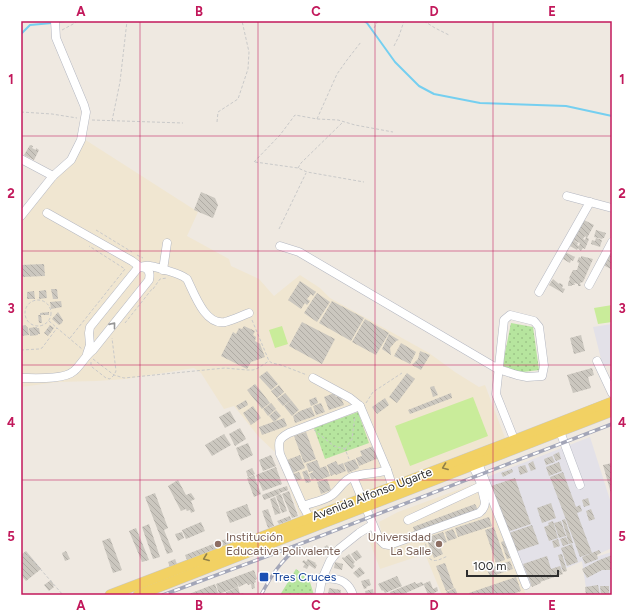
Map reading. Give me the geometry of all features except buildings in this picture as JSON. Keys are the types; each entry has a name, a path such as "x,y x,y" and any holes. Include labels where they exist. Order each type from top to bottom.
{"main road":[{"name":"Avenida Alfonso Ugarte","path":"138,595 364,502 558,427 612,402"},
{"name":"Avenida Alfonso Ugarte","path":"558,427 612,411"},
{"name":"Avenida Alfonso Ugarte","path":"110,595 312,523"}],"street":[{"path":"21,216 24,206 71,160 81,140 86,112 56,38 56,28"},
{"path":"21,159 53,176"},
{"path":"567,196 612,208"},
{"path":"539,292 590,202"},
{"path":"21,378 57,377 64,376 74,371 93,350 146,284 150,275 146,268 140,267 47,213"},
{"path":"589,285 612,242"},
{"path":"163,270 167,243"},
{"path":"280,246 299,252 498,369 517,375 528,377 542,376 544,366 540,327 534,321 510,315 504,320 498,369 496,394 516,444"},
{"path":"88,354 90,345 90,327 140,267 154,267 177,273 187,279 203,311 207,316 219,322 225,322 249,313"},
{"path":"150,275 163,270"},
{"path":"597,360 612,394"},
{"path":"313,378 350,398 358,406 394,491"},
{"path":"312,523 280,454 280,440 284,436 358,406"},
{"path":"558,427 580,485"},
{"path":"353,477 379,539 381,542 393,544 481,511 485,505 485,502 474,460"},
{"path":"474,460 526,585"},
{"path":"303,506 331,496 345,481 353,477 366,473 379,473 386,470"},
{"path":"408,520 481,486"},
{"path":"319,595 322,579 330,561 339,549 372,524"},
{"path":"322,579 333,578 342,581 351,588 353,595"}],"path":[{"path":"56,28 75,24 76,21"},
{"path":"112,121 120,82 127,21"},
{"path":"216,122 218,112 238,100 248,69 250,52 242,21"},
{"path":"374,28 378,21"},
{"path":"394,46 404,21"},
{"path":"424,21 449,35"},
{"path":"317,119 337,74 361,42"},
{"path":"21,112 112,121 183,123"},
{"path":"364,182 307,172 298,168 254,162 280,135 295,115 317,119 338,120 355,125 393,132"},
{"path":"298,168 301,163 344,122"},
{"path":"279,229 307,172"},
{"path":"96,230 136,255"},
{"path":"89,246 133,274"},
{"path":"70,338 126,269"},
{"path":"122,326 152,289 146,284"},
{"path":"33,301 43,301 48,305 51,311 49,321 40,326 30,324 25,315 26,308 33,301"},
{"path":"249,313 266,357 272,363 281,365 313,378"},
{"path":"49,321 88,354"},
{"path":"21,350 42,348 57,328"},
{"path":"110,339 112,338 116,370 114,375 110,379 106,378 90,365 94,359 114,375 124,378 225,368 253,370 269,360"},
{"path":"345,449 352,437 358,406 366,403 374,392 402,373"},
{"path":"308,426 334,446 345,449"},
{"path":"345,449 349,459"},
{"path":"421,533 430,559 437,561 448,556"},
{"path":"21,556 29,556 63,595"}],"shaded area":[{"path":"84,139 198,212 187,236 229,259 231,266 259,279 274,296 300,275 320,288 330,298 429,353 479,387 485,385 505,438 300,516 276,453 259,437 234,406 224,409 201,373 194,368 126,379 58,382 21,387 21,222 40,197 73,161"},
{"path":"612,324 612,363 603,367 593,327"},
{"path":"590,437 612,506 612,548 530,584 487,477"},
{"name":"Universidad La Salle","path":"482,481 526,595 442,595 425,554 380,569 367,535 381,530 379,522 398,512"},
{"path":"612,552 612,595 587,595 582,561"}],"green space":[{"path":"612,305 612,322 598,324 594,308"},
{"path":"511,323 533,327 539,370 523,372 502,368"},
{"path":"282,326 288,344 275,348 269,330"},
{"path":"473,397 488,436 410,466 395,426"},
{"path":"358,412 369,443 325,459 314,428"},
{"path":"296,569 309,579 314,595 280,595"}],"waterway":[{"path":"57,22 65,21"},
{"path":"364,21 395,62 419,86 434,94 480,103 566,106 612,116"},
{"path":"21,34 30,25 52,23"}],"railway":[{"path":"163,595 612,424"},
{"path":"261,595 277,569 287,557 299,547"}],"place":[{"name":"Institución Educativa Polivalente","path":"218,544"},
{"name":"Universidad La Salle","path":"439,544"},
{"name":"Tres Cruces","path":"264,577"}]}
